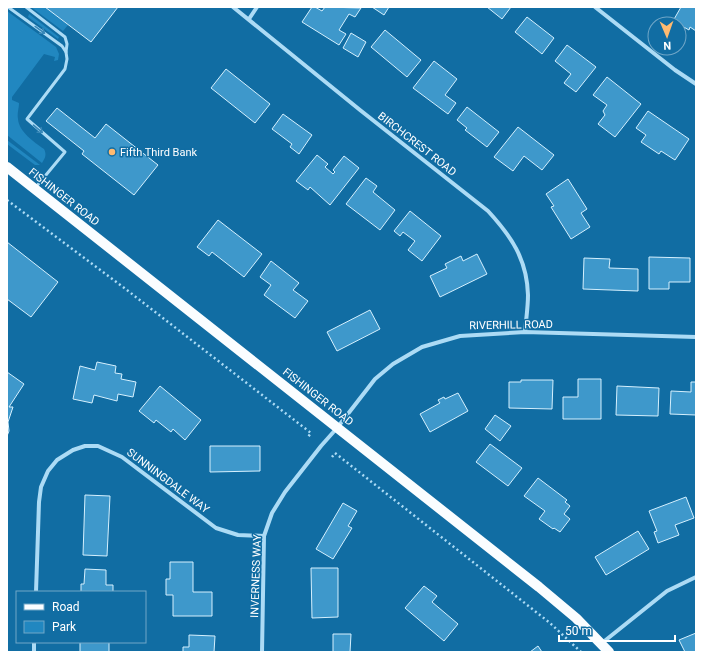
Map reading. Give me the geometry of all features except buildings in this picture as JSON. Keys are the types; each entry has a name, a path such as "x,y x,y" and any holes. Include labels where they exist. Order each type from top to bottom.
{"main road":[{"name":"FISHINGER ROAD","path":"8,170 539,587 576,618 609,652"}],"street":[{"name":"BIRCHCREST ROAD","path":"233,7 488,211 505,230 517,249 525,272 528,296 525,332"},
{"path":"249,19 257,7"},
{"path":"595,7 675,70 696,84"},
{"name":"RIVERHILL ROAD","path":"337,428 375,379 392,364 422,347 460,336 502,332 525,332 696,337"},
{"name":"INVERNESS WAY","path":"262,652 264,536 272,512 285,492 337,428"},
{"name":"SUNNINGDALE WAY","path":"36,591 39,502 41,487 48,472 57,460 72,450 85,446 98,446 122,457 216,528 238,534 264,536"},
{"path":"602,644 667,590 696,577"}],"lane":[{"path":"8,7 62,46 66,52"},
{"path":"26,7 65,37 67,44 65,69 27,119 65,152 34,189"}],"path":[{"path":"7,200 129,291 311,433 308,437"},
{"path":"332,457 336,453 550,623 581,652"}],"green space":[{"path":"31,7 45,7 68,25 63,31"},
{"path":"7,11 56,47 59,54 58,60 54,61 55,57 44,54 12,97 12,100 19,103 18,117 21,128 44,149 45,156 42,163 7,135"},
{"path":"29,14 59,37 58,39 28,17"},
{"path":"7,140 40,165 35,165 7,144"}],"place":[{"name":"Fifth Third Bank","path":"112,152"}]}
